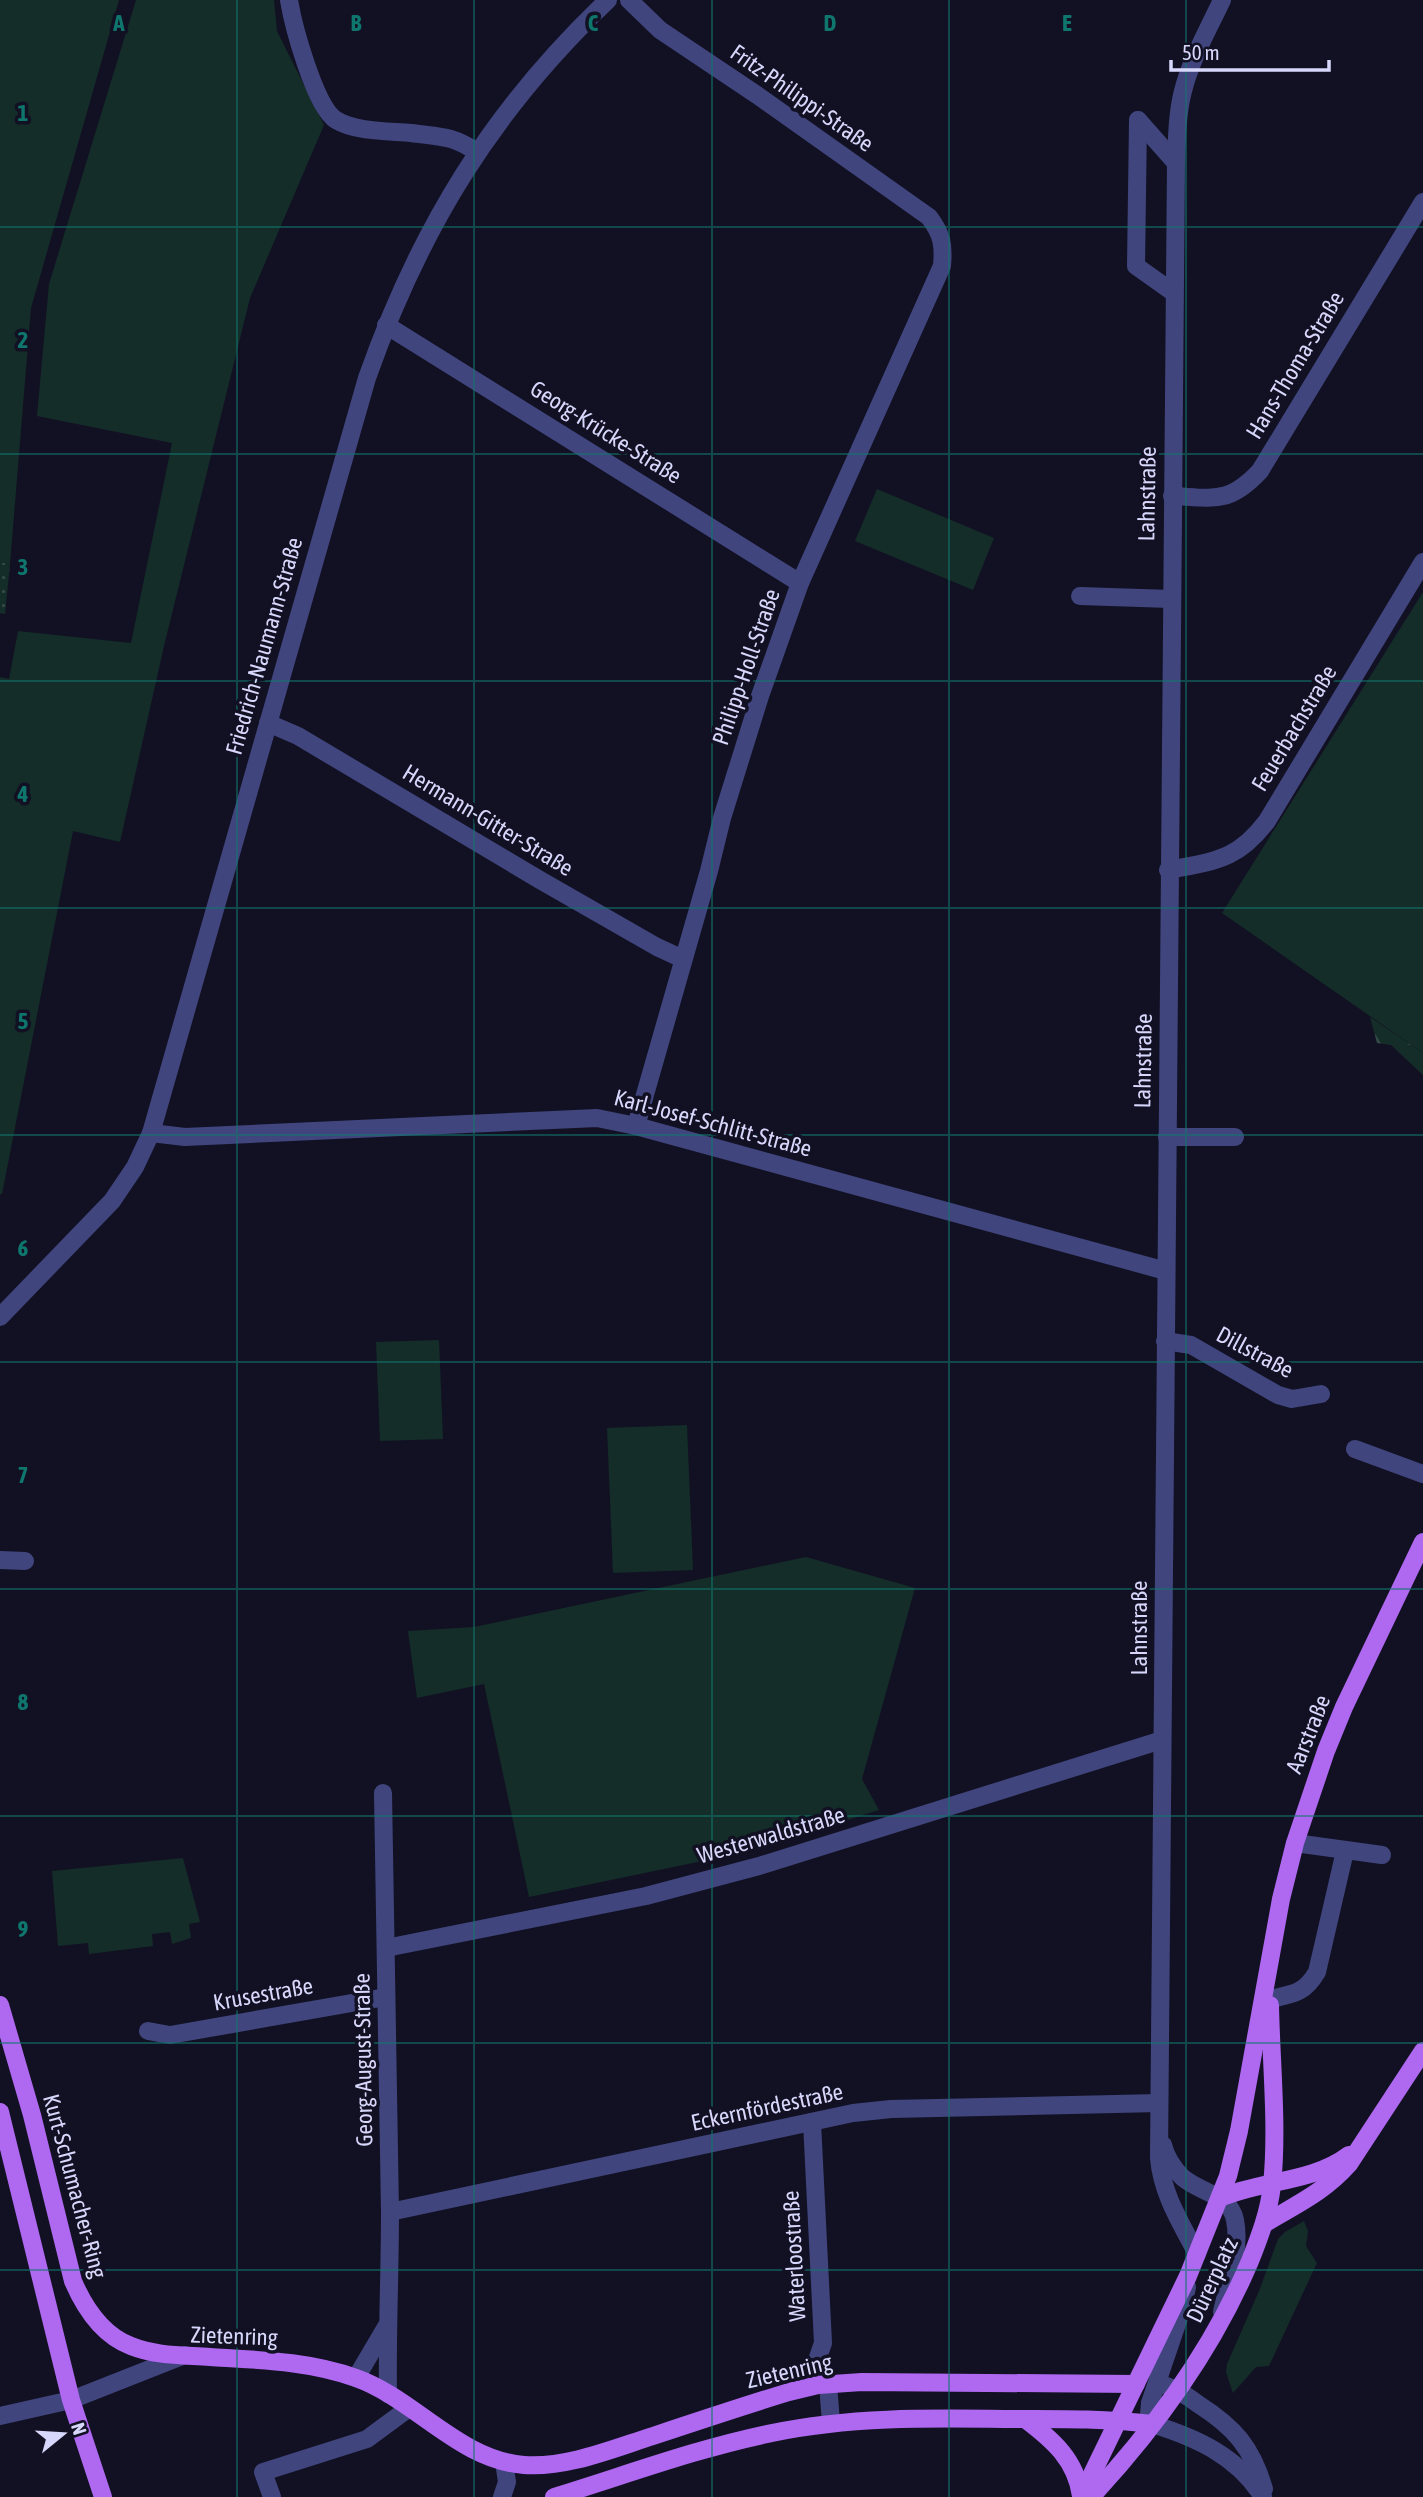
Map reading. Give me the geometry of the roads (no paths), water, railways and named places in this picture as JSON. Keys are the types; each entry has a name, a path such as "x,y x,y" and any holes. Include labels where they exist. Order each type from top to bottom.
{"main road":[{"name":"Aarstraße","path":"1220,2198 1234,2154 1270,1956 1295,1843 1309,1797 1339,1718 1423,1542"},
{"name":"Aarstraße","path":"1270,1956 1272,2183"},
{"name":"Kurt-Schumacher-Ring","path":"0,2005 32,2115 73,2281 81,2299 102,2326 129,2346 153,2354 185,2355"},
{"path":"1264,2224 1321,2191 1349,2164 1423,2051"},
{"path":"0,2112 71,2400 103,2497"},
{"path":"1220,2198 1331,2167 1360,2146"},
{"name":"Dürerplatz","path":"1091,2497 1126,2459 1178,2390 1219,2327 1264,2224 1272,2183"},
{"name":"Dürerplatz","path":"1081,2497 1188,2276 1220,2198"},
{"name":"Zietenring","path":"185,2355 289,2362 356,2378 388,2394 469,2447 504,2462 535,2465 584,2457 789,2392 823,2385 1136,2384"},
{"path":"554,2497 727,2444 831,2423 900,2418 1118,2421 1152,2424"},
{"path":"1025,2419 1056,2443 1067,2457 1078,2480 1081,2497"}],"street":[{"path":"289,0 292,20 317,90 335,119 354,126 457,138 477,152"},
{"name":"Friedrich-Naumann-Straße","path":"0,1317 112,1200 135,1167 151,1133 367,378 386,325 427,236 477,152 509,108 543,67 608,0"},
{"name":"Fritz-Philippi-Straße","path":"629,0 660,30 929,217 943,240"},
{"name":"Lahnstraße","path":"1197,2254 1163,2185 1159,2158 1174,293 1176,163 1183,92 1197,52 1222,0"},
{"path":"1174,293 1136,266 1138,120 1176,163"},
{"name":"Hans-Thoma-Straße","path":"1172,496 1224,497 1244,488 1260,471 1423,201"},
{"name":"Philipp-Holl-Straße","path":"636,1126 722,818 760,696 800,583 942,266 943,240"},
{"name":"Georg-Krücke-Straße","path":"386,325 800,583"},
{"name":"Feuerbachstraße","path":"1168,870 1228,856 1252,841 1267,821 1423,562"},
{"path":"1080,596 1171,599"},
{"name":"Hermann-Gitter-Straße","path":"268,723 298,736 540,880 683,959"},
{"name":"Karl-Josef-Schlitt-Straße","path":"151,1133 185,1137 597,1118 636,1126 1166,1272"},
{"path":"1167,1137 1235,1137"},
{"name":"Dillstraße","path":"1165,1341 1191,1345 1278,1395 1292,1399 1321,1394"},
{"path":"1355,1449 1423,1474"},
{"path":"0,1560 25,1561"},
{"name":"Westerwaldstraße","path":"386,1948 646,1896 759,1866 1162,1740"},
{"name":"Georg-August-Straße","path":"383,1793 390,2212 390,2275 386,2327 388,2394"},
{"path":"1295,1843 1382,1855"},
{"path":"1269,1999 1301,1992 1317,1972 1345,1851"},
{"name":"Krusestraße","path":"148,2031 170,2035 386,1997"},
{"name":"Eckernfördestraße","path":"390,2212 853,2113 891,2109 1160,2103"},
{"name":"Waterloostraße","path":"812,2122 823,2343 816,2362 831,2423"},
{"name":"Lahnstraße","path":"1160,2131 1167,2157 1183,2178 1220,2198"},
{"path":"1219,2327 1236,2242 1234,2215 1220,2198"},
{"path":"1188,2276 1183,2306 1149,2406 1152,2424 1194,2438 1223,2454 1265,2497"},
{"name":"Georg-August-Straße","path":"356,2378 386,2327"},
{"name":"Zietenring","path":"0,2416 71,2400 185,2355"},
{"path":"1136,2384 1155,2384 1178,2390 1223,2420 1239,2437 1254,2462 1265,2497"},
{"path":"272,2497 263,2472 367,2439 408,2408"},
{"path":"502,2497 507,2482 504,2462"}]}
